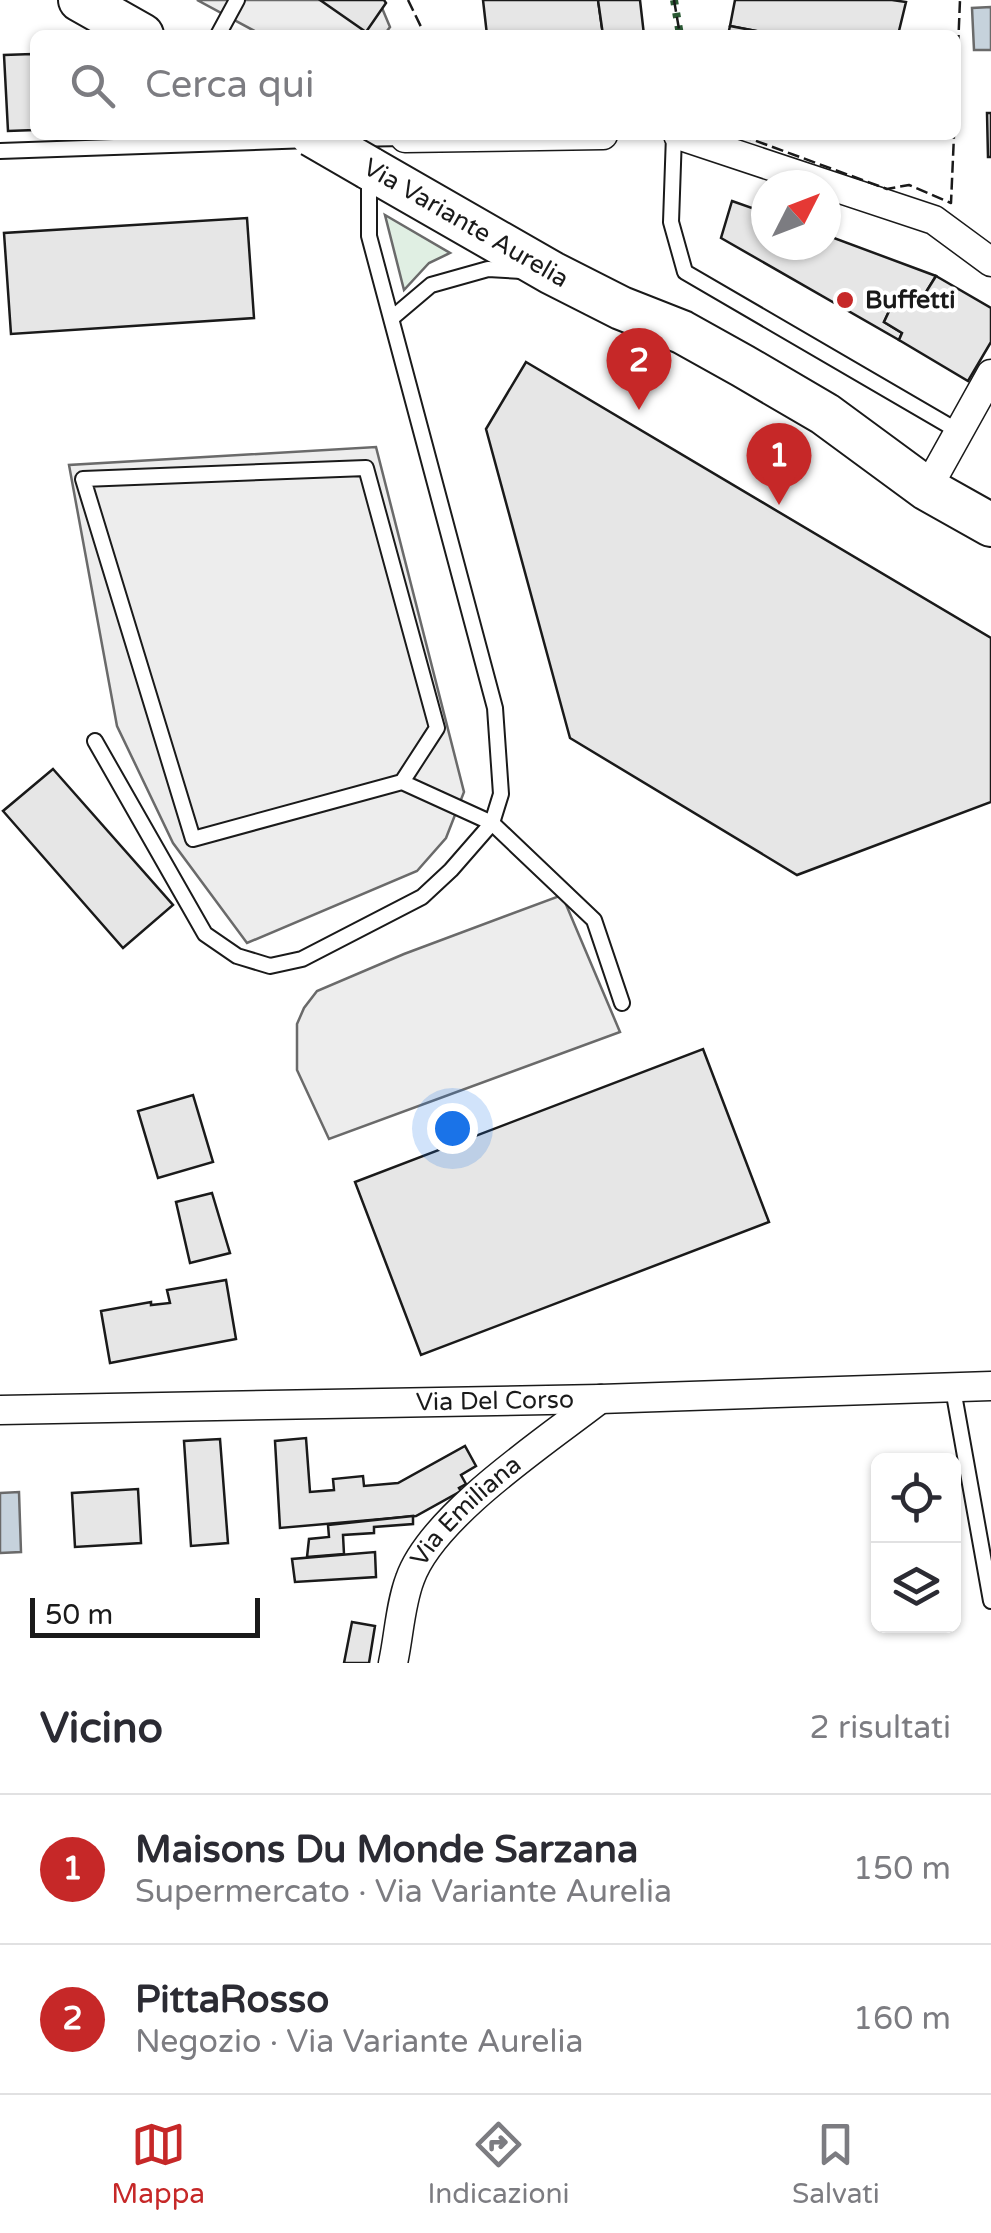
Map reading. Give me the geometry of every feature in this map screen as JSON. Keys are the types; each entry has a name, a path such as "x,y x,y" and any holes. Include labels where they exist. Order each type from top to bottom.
{"main road":[{"path":"80,0 133,30"},
{"name":"Via Variante Aurelia","path":"321,140 552,273 621,308 667,352 803,434 911,479 991,524"}],"street":[{"path":"691,140 934,220 991,262"},
{"path":"911,479 958,431 991,374"},
{"name":"Via Del Corso","path":"0,1410 600,1399 991,1386"},
{"name":"Via Emiliana","path":"393,1663 410,1578 431,1542 484,1490 600,1399"}],"lane":[{"path":"221,30 237,0"},
{"path":"0,152 323,140"},
{"path":"676,140 671,222 685,272 958,431"},
{"path":"95,741 205,934 237,956 270,966 302,959 422,897 452,870 492,823 501,794 495,708 369,236 369,168"},
{"path":"392,318 431,285 488,270 552,273"},
{"path":"402,782 438,728 366,468 83,479 193,839 402,782 492,823 594,920 622,1003"},
{"path":"952,1389 991,1601"}],"green space":[{"path":"385,215 450,253 429,263 404,290"}],"shaded area":[{"path":"197,0 320,0 382,8 390,27 388,30 253,30"},
{"path":"991,7 991,50 974,50 972,8"},
{"path":"376,447 464,792 446,838 417,871 247,943 173,843 117,726 69,465"},
{"path":"562,895 620,1032 329,1139 297,1070 297,1024 317,991"},
{"path":"19,1492 21,1552 0,1553 0,1493"}],"building":[{"path":"320,0 384,0 386,3 367,30"},
{"path":"483,0 598,0 602,30 486,30"},
{"path":"598,0 640,0 643,30 602,30"},
{"path":"735,0 906,2 899,30 751,30 730,26"},
{"path":"30,54 30,130 8,131 4,55"},
{"path":"987,113 991,113 991,157 988,157"},
{"path":"732,201 751,208 751,255 721,238"},
{"path":"247,218 254,318 11,334 4,233"},
{"path":"841,241 936,276 923,297 899,290 884,322 902,333 899,340 759,260 841,260"},
{"path":"936,276 991,308 991,342 968,381 899,340 902,333 884,322 899,290 923,297"},
{"path":"526,362 991,638 991,802 797,875 570,738 486,429"},
{"path":"53,769 173,905 123,948 3,811"},
{"path":"703,1049 769,1222 421,1355 355,1182"},
{"path":"193,1095 213,1162 158,1178 138,1111"},
{"path":"212,1193 230,1253 190,1263 176,1202"},
{"path":"226,1280 236,1339 110,1363 101,1311 151,1302 170,1303 167,1290"},
{"path":"306,1438 310,1492 334,1490 333,1479 363,1476 364,1486 398,1483 465,1446 476,1466 461,1475 466,1484 459,1488 461,1491 416,1516 280,1528 275,1441"},
{"path":"220,1439 228,1543 191,1546 184,1441"},
{"path":"138,1489 141,1543 75,1547 72,1493"},
{"path":"413,1516 413,1524 374,1527 374,1533 343,1535 344,1554 307,1557 309,1539 329,1537 328,1525"},
{"path":"375,1552 376,1577 295,1582 292,1559"},
{"path":"352,1622 375,1626 369,1663 344,1663"}],"hedge":[{"path":"674,0 679,30"}],"fence":[{"path":"408,0 423,30"},
{"path":"674,0 679,30"},
{"path":"959,30 960,0"},
{"path":"754,140 887,189 909,185 951,203 954,140"}],"place":[{"name":"Buffetti","path":"845,300"},
{"name":"PittaRosso","path":"639,410"},
{"name":"Maisons Du Monde Sarzana","path":"779,505"}]}
